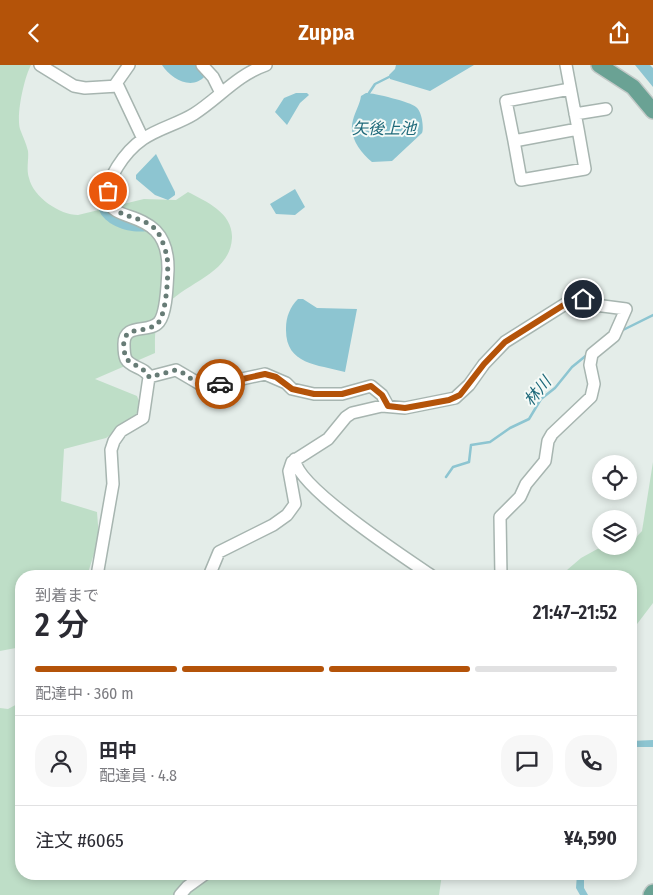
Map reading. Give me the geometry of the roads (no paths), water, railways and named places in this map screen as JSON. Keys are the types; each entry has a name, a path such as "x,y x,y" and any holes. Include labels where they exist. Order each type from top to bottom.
{"main road":[{"path":"599,65 633,87 653,111"}],"street":[{"path":"40,65 74,86 84,88 115,85 122,91 143,139"},
{"path":"115,85 129,65"},
{"path":"202,65 213,77 221,93"},
{"path":"98,570 113,484 111,451 118,434 143,418 149,377 148,373 128,362 125,356 124,341 126,335 134,329 152,326 160,321 166,292 167,257 157,231 143,222 114,210 109,202 108,194 116,167 143,139 195,113 245,73 266,65"},
{"path":"566,65 586,169 521,180 506,101 570,89"},
{"path":"575,114 606,109"},
{"path":"514,141 578,129"},
{"path":"212,570 220,553 273,525 294,507 289,471 295,459 322,444 341,422 352,413 388,406 405,408 449,400 460,395 489,357 505,342 578,296 595,305 626,309 615,334 592,354 590,365 594,384 591,397 552,434 548,441 545,461 526,485 520,497 500,517 502,570"},
{"path":"149,377 176,370 205,387 265,374 276,377 292,389 314,394 342,394 371,386 382,395 388,406"},
{"path":"295,459 296,469 309,484 385,544 423,570"},
{"path":"180,895 186,887 197,880"}],"water":[{"path":"162,65 197,65 205,76 194,83 188,83 176,79"},
{"path":"396,65 474,65 430,91 390,79 389,75"},
{"path":"635,65 650,65 653,68 653,87"},
{"path":"296,93 307,93 309,95 300,103 287,125 275,112 284,98"},
{"name":"矢後上池","path":"366,93 384,96 413,105 420,112 423,124 422,133 392,161 372,162 359,149 354,138 352,132 353,120 361,96"},
{"path":"156,154 175,192 175,195 168,200 155,195 136,179 136,175"},
{"path":"295,189 305,207 295,215 276,214 270,204"},
{"path":"102,205 147,231 141,232 119,228 102,216 99,210"},
{"path":"298,299 303,299 317,308 357,309 345,372 305,361 291,349 287,340 287,320 289,312"},
{"path":"653,740 653,747 637,747 637,741"},
{"path":"577,880 584,880 584,888 588,895 580,895 576,888"}],"waterway":[{"path":"369,93 375,84 389,77"},
{"name":"林川","path":"621,331 653,315"},
{"name":"林川","path":"446,477 453,467 469,462 471,445 490,442 510,428 529,419 541,399 555,388 572,367 588,354"}]}
